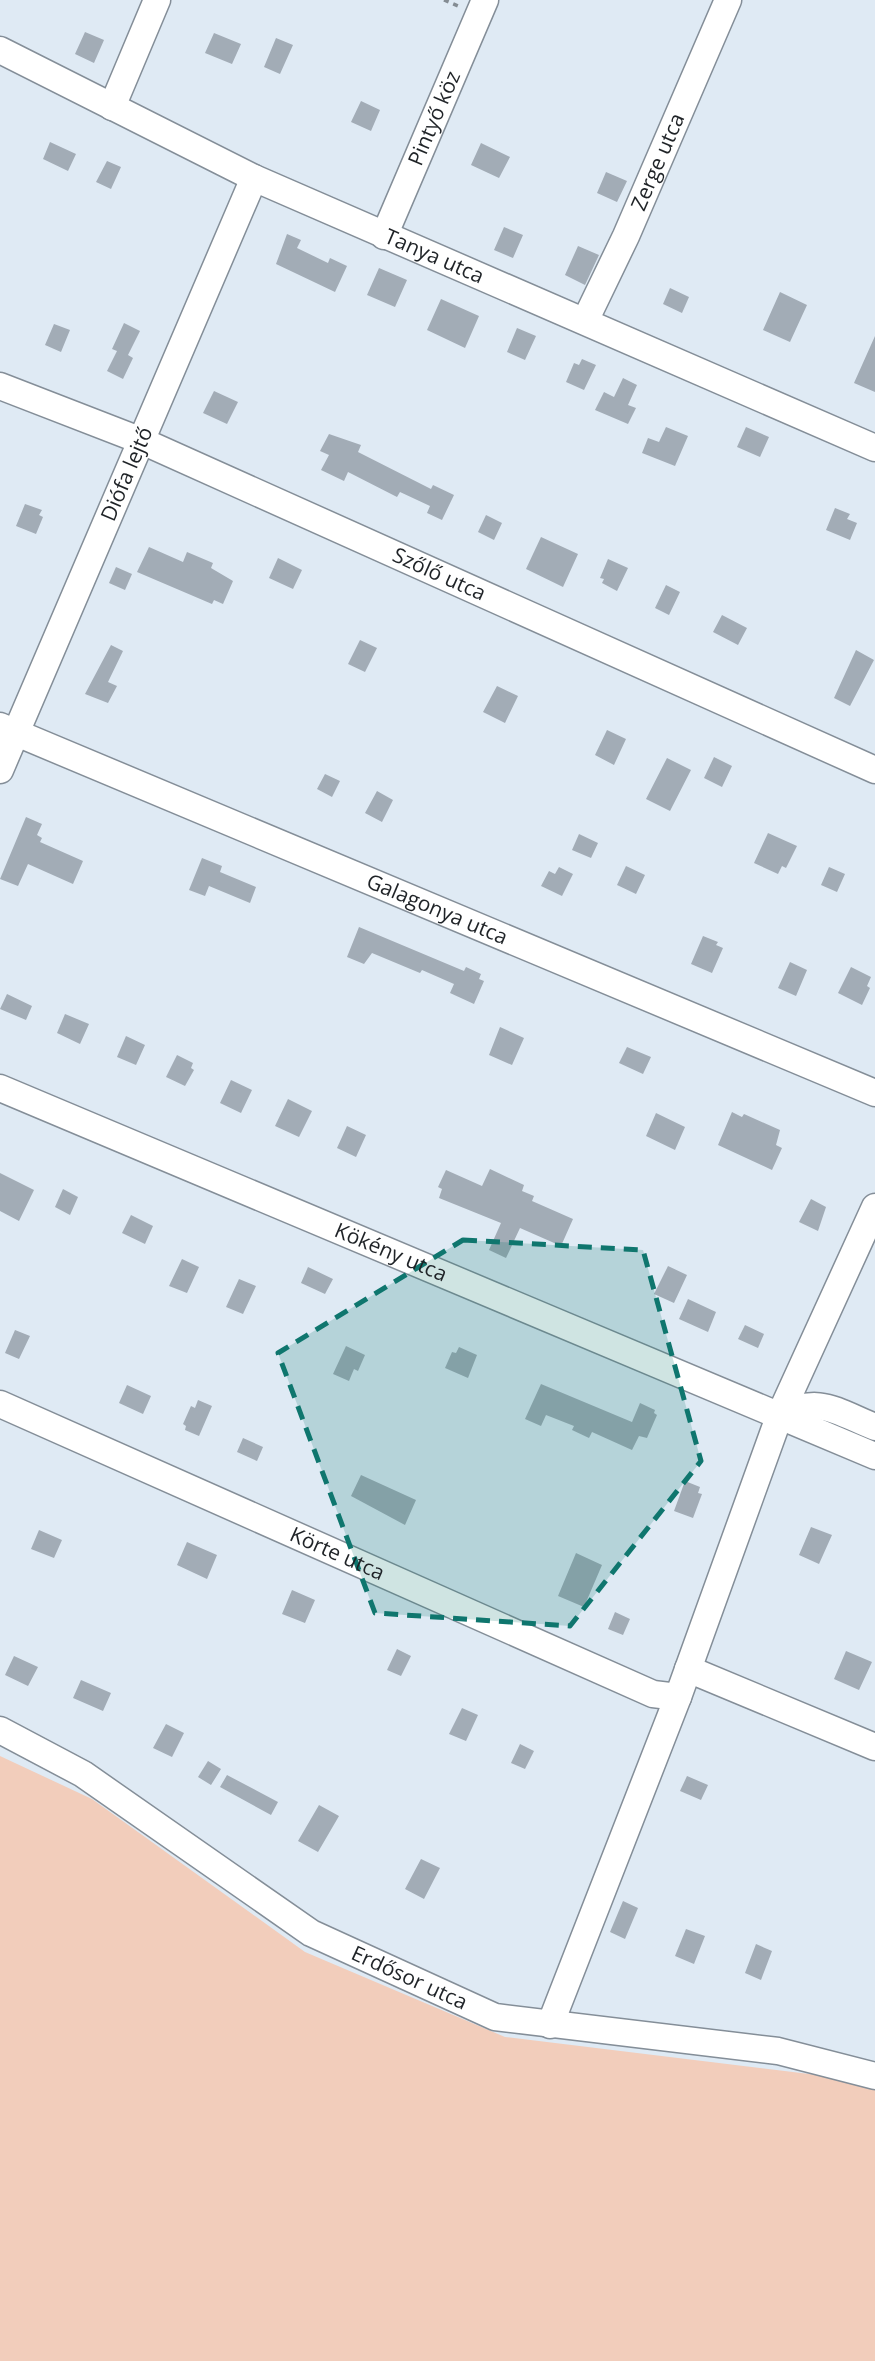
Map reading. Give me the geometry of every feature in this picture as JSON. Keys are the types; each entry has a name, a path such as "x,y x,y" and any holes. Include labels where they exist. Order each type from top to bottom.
{"street":[{"path":"112,107 157,0"},
{"name":"Pintyő köz","path":"384,236 485,0"},
{"name":"Zerge utca","path":"585,321 626,236 728,0"},
{"name":"Tanya utca","path":"0,50 254,178 875,448"},
{"name":"Diófa lejtő","path":"0,770 9,729 142,441 254,178"},
{"name":"Szőlő utca","path":"0,386 142,441 875,770"},
{"name":"Galagonya utca","path":"9,729 875,1093"},
{"name":"Kökény utca","path":"0,1088 875,1456"},
{"path":"550,2025 678,1697 779,1417 875,1207"},
{"name":"Körte utca","path":"0,1404 653,1694 678,1697"},
{"path":"779,1417 795,1408 811,1404 875,1427"},
{"path":"688,1669 875,1747"},
{"name":"Erdősor utca","path":"0,1730 83,1774 312,1933 495,2017 778,2051 875,2076"}],"highlighted area":[{"path":"463,1240 643,1250 701,1461 570,1626 375,1613 278,1353"}],"shaded area":[{"path":"0,1756 92,1799 305,1952 505,2037 875,2082 875,2361 0,2361"}],"building":[{"path":"85,32 104,40 94,63 75,54"},
{"path":"214,33 241,44 232,64 205,53"},
{"path":"276,38 293,45 280,74 264,67"},
{"path":"361,101 380,110 371,131 351,122"},
{"path":"50,142 76,154 68,171 43,159"},
{"path":"481,143 510,157 499,178 471,165"},
{"path":"107,161 121,167 111,189 96,182"},
{"path":"606,172 627,181 617,202 597,193"},
{"path":"504,227 523,235 513,258 494,250"},
{"path":"287,234 301,240 297,248 328,263 330,258 347,266 335,292 276,264"},
{"path":"578,246 599,255 585,285 565,275"},
{"path":"379,268 407,280 395,307 367,295"},
{"path":"670,288 689,297 682,313 663,304"},
{"path":"780,292 807,305 790,342 763,330"},
{"path":"441,299 479,316 465,348 427,330"},
{"path":"124,323 140,331 128,355 133,358 123,379 107,371 117,351 112,349"},
{"path":"54,324 70,330 61,352 45,345"},
{"path":"517,328 536,336 525,360 507,352"},
{"path":"875,336 875,392 854,383"},
{"path":"582,359 596,365 584,390 566,382 574,363 579,365"},
{"path":"623,378 637,385 628,405 636,408 628,424 595,410 604,392 614,397"},
{"path":"214,391 238,402 227,424 203,413"},
{"path":"666,427 688,436 675,466 642,453 648,438 659,442"},
{"path":"746,427 769,437 760,457 737,447"},
{"path":"329,434 361,445 358,452 431,489 433,485 454,495 442,520 427,513 430,506 400,492 397,497 348,472 344,481 321,470 329,455 320,451"},
{"path":"25,504 42,510 39,515 43,517 36,534 16,526"},
{"path":"835,508 850,514 847,519 857,523 850,540 826,530"},
{"path":"486,515 502,523 494,540 478,532"},
{"path":"541,537 578,554 563,587 526,569"},
{"path":"149,547 183,562 187,552 213,563 211,568 233,581 223,604 214,600 212,604 137,572"},
{"path":"278,558 302,570 293,589 269,578"},
{"path":"608,559 628,568 617,591 602,583 604,579 600,578"},
{"path":"116,567 132,574 125,590 109,583"},
{"path":"666,585 680,592 669,615 655,608"},
{"path":"722,615 747,628 738,645 713,632"},
{"path":"360,640 377,648 365,672 348,664"},
{"path":"111,645 123,651 108,682 117,686 108,703 85,694"},
{"path":"856,650 874,660 850,706 834,698"},
{"path":"497,686 518,696 505,723 483,712"},
{"path":"607,730 626,739 614,765 595,755"},
{"path":"714,757 732,766 722,787 704,778"},
{"path":"667,758 691,770 670,811 646,799"},
{"path":"325,774 340,781 332,797 317,789"},
{"path":"377,791 393,800 382,822 365,813"},
{"path":"26,817 42,824 37,835 42,838 40,842 83,861 73,884 28,864 18,886 0,879"},
{"path":"768,833 797,846 786,868 782,866 778,874 754,863"},
{"path":"579,834 598,843 591,858 572,850"},
{"path":"202,858 222,866 220,872 256,887 250,903 209,886 205,896 189,890"},
{"path":"626,866 645,875 636,894 617,885"},
{"path":"559,867 573,874 562,896 541,886 549,871 555,874"},
{"path":"829,867 845,874 837,892 821,885"},
{"path":"359,927 464,971 466,967 481,974 479,979 484,981 474,1004 450,993 454,984 422,970 420,973 372,953 364,964 347,957"},
{"path":"703,936 718,942 716,945 723,948 712,973 691,964"},
{"path":"790,962 807,970 796,996 778,988"},
{"path":"851,967 871,977 867,986 870,988 862,1005 838,993"},
{"path":"7,994 32,1006 26,1020 0,1009"},
{"path":"65,1014 89,1024 80,1044 57,1033"},
{"path":"500,1027 524,1038 512,1065 489,1055"},
{"path":"126,1036 145,1045 136,1065 117,1057"},
{"path":"627,1047 651,1057 643,1074 619,1063"},
{"path":"177,1055 193,1063 191,1068 194,1070 185,1086 166,1077"},
{"path":"231,1080 252,1090 241,1113 220,1103"},
{"path":"288,1099 312,1111 299,1137 275,1126"},
{"path":"732,1112 742,1117 744,1114 780,1130 776,1145 782,1148 772,1170 718,1145"},
{"path":"656,1113 685,1127 675,1150 646,1136"},
{"path":"347,1126 366,1135 356,1157 337,1148"},
{"path":"490,1169 524,1185 522,1191 534,1196 532,1201 573,1219 561,1246 520,1228 506,1258 489,1250 501,1223 439,1198 442,1189 438,1187 446,1170 482,1186"},
{"path":"0,1173 34,1190 19,1221 0,1211"},
{"path":"63,1189 78,1197 70,1215 55,1207"},
{"path":"811,1199 826,1207 818,1231 799,1222"},
{"path":"131,1215 153,1226 145,1244 122,1233"},
{"path":"182,1259 199,1267 187,1293 169,1286"},
{"path":"668,1266 687,1275 674,1303 654,1294"},
{"path":"308,1267 333,1279 325,1294 301,1283"},
{"path":"239,1279 256,1286 243,1314 226,1307"},
{"path":"688,1299 716,1312 708,1332 679,1319"},
{"path":"745,1325 764,1334 758,1348 738,1339"},
{"path":"15,1330 30,1336 19,1359 5,1353"},
{"path":"346,1346 365,1355 358,1371 354,1369 349,1381 333,1374"},
{"path":"459,1347 477,1355 468,1378 445,1368 452,1352 456,1353"},
{"path":"541,1384 632,1422 640,1403 655,1410 657,1415 647,1438 639,1436 632,1450 592,1432 589,1438 572,1430 574,1426 546,1415 541,1426 525,1419"},
{"path":"127,1385 151,1396 143,1414 119,1403"},
{"path":"198,1400 212,1406 199,1436 185,1430 186,1426 183,1424 191,1406 195,1408"},
{"path":"243,1438 263,1447 257,1461 237,1452"},
{"path":"361,1475 416,1500 405,1525 351,1496"},
{"path":"685,1481 700,1487 698,1493 702,1494 693,1518 674,1511"},
{"path":"811,1527 832,1535 819,1564 799,1555"},
{"path":"39,1530 62,1540 54,1558 31,1549"},
{"path":"187,1542 217,1555 207,1579 177,1565"},
{"path":"576,1553 602,1565 584,1607 558,1596"},
{"path":"292,1590 315,1600 305,1623 282,1614"},
{"path":"615,1612 630,1619 623,1635 608,1629"},
{"path":"397,1649 411,1656 401,1676 387,1670"},
{"path":"846,1651 872,1662 859,1690 834,1679"},
{"path":"14,1656 38,1667 28,1686 5,1675"},
{"path":"81,1680 111,1693 103,1711 73,1698"},
{"path":"462,1708 478,1715 466,1741 449,1734"},
{"path":"166,1724 184,1733 172,1757 153,1748"},
{"path":"520,1744 534,1751 525,1769 511,1763"},
{"path":"208,1761 221,1769 211,1785 198,1777"},
{"path":"227,1775 278,1802 271,1815 220,1787"},
{"path":"687,1776 708,1785 701,1800 680,1791"},
{"path":"319,1805 339,1816 318,1852 298,1841"},
{"path":"421,1859 440,1868 424,1899 405,1889"},
{"path":"623,1901 638,1908 625,1939 610,1932"},
{"path":"686,1929 705,1936 694,1964 675,1956"},
{"path":"756,1944 772,1951 761,1980 745,1973"}]}
